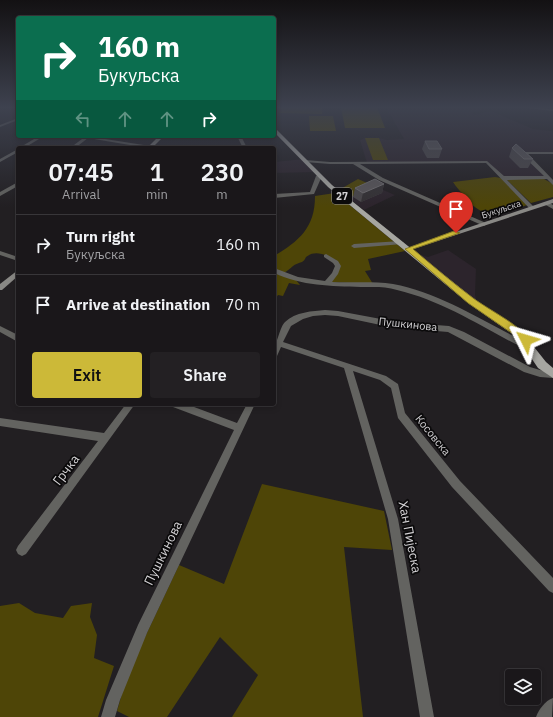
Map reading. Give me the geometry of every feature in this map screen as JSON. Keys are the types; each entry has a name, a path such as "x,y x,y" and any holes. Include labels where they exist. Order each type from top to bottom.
{"main road":[{"name":"27","path":"285,140 319,176 471,301 520,335 542,365 553,375"},
{"name":"Букуљска","path":"405,246 484,224 553,201"},
{"path":"0,287 16,274"}],"street":[{"path":"25,146 35,140"},
{"path":"113,140 144,146"},
{"path":"0,161 16,151"},
{"path":"553,153 523,153 546,178 553,183"},
{"path":"305,161 330,164 487,162 532,208"},
{"path":"353,163 381,179 484,224"},
{"path":"276,196 312,193 319,176"},
{"path":"502,178 546,178"},
{"path":"0,194 16,185"},
{"path":"546,203 553,207"},
{"path":"354,246 405,246"},
{"path":"0,253 16,257"},
{"path":"326,256 333,260 338,266 335,274 327,283"},
{"path":"276,271 302,281 398,287 436,301 530,348"},
{"name":"Пушкинова","path":"276,343 292,320 315,313 340,313 389,324 449,329 458,332 500,356 535,372 553,375"},
{"path":"0,329 16,338"},
{"name":"Косовска","path":"276,343 383,378 391,382 395,386 401,415 410,427 456,484 553,587"},
{"name":"Хан Пијеска","path":"347,366 393,519 427,717"},
{"name":"Грчка","path":"22,550 130,406"},
{"path":"181,406 239,428"},
{"name":"Пушкинова","path":"108,717 113,700 145,622 250,406"},
{"path":"0,422 106,438"}],"shaded area":[{"path":"360,140 553,140 553,154 524,153 546,178 502,178 487,162 367,163"},
{"path":"366,140 380,140 388,160 373,160"},
{"path":"304,159 316,172 276,173 276,162"},
{"path":"495,177 501,178 527,205 501,213 486,213 472,205 453,182"},
{"path":"358,179 374,186 349,198 339,190"},
{"path":"506,179 544,179 553,184 553,197 531,203"},
{"path":"374,186 395,195 364,210 349,198"},
{"path":"335,193 405,251 368,259 371,270 365,271 373,284 331,282 338,272 336,260 318,253 310,255 306,257 303,262 280,274 296,280 300,285 289,283 283,296 278,295 276,298 276,255 298,239 309,225 312,217 315,196"},
{"path":"448,250 476,269 475,295 478,306 414,253 428,257"},
{"path":"262,484 384,511 392,550 344,547 363,717 232,717 258,675 220,637 167,717 129,717 117,711 128,673 179,565 224,584"},
{"path":"19,603 35,613 63,618 71,606 92,603 90,617 97,635 94,658 114,666 98,717 0,717 0,606"}],"building":[{"path":"425,141 437,141 442,149 429,149"},
{"path":"516,144 533,159 524,159 512,148"},
{"path":"375,179 384,184 363,193 355,188"}],"route":[{"path":"456,233 408,249 471,301 526,340"}]}
